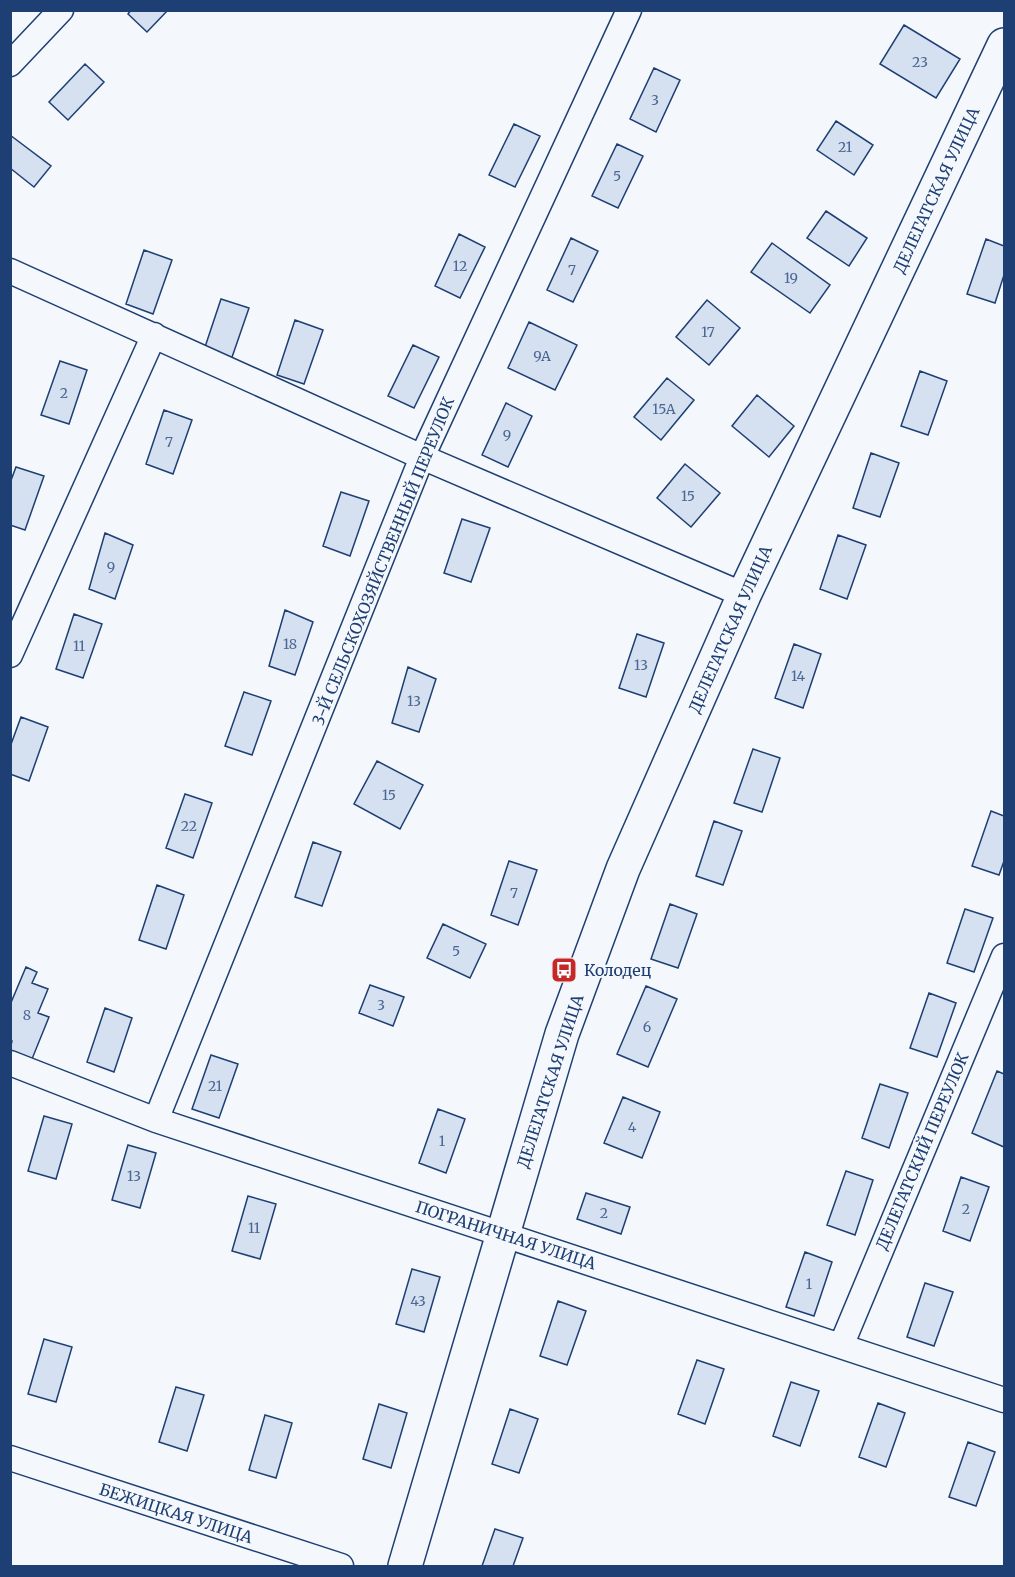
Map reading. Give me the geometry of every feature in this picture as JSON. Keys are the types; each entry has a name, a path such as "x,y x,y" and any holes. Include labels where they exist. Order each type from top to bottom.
{"street":[{"path":"10,64 61,10"},
{"name":"3-Й СЕЛЬСКОХОЗЯЙСТВЕННЫЙ ПЕРЕУЛОК","path":"156,1120 422,458 629,10"},
{"name":"ДЕЛЕГАТСКАЯ УЛИЦА","path":"502,1233 562,1034 623,869 744,595 1005,45"},
{"path":"10,272 154,335 422,458 744,595"},
{"path":"10,655 154,335"},
{"name":"ДЕЛЕГАТСКИЙ ПЕРЕУЛОК","path":"841,1346 1005,956"},
{"name":"ПОГРАНИЧНАЯ УЛИЦА","path":"10,1063 156,1120 1005,1400"},
{"path":"405,1566 502,1233"},
{"name":"БЕЖИЦКАЯ УЛИЦА","path":"10,1458 341,1566"}],"building":[{"path":"131,10 168,10 147,32 128,14"},
{"path":"904,25 960,59 936,98 880,64"},
{"path":"85,64 104,82 68,120 49,102"},
{"path":"654,68 680,80 656,132 630,119"},
{"path":"836,121 873,145 854,175 817,150"},
{"path":"514,124 540,136 515,187 489,175"},
{"path":"10,135 51,166 34,187 10,168"},
{"path":"617,144 643,156 618,208 592,196"},
{"path":"826,211 867,238 849,266 807,238"},
{"path":"459,234 485,247 460,298 435,286"},
{"path":"571,238 598,251 573,302 547,290"},
{"path":"986,239 1004,246 1004,275 995,303 967,294"},
{"path":"772,243 830,285 810,313 751,272"},
{"path":"144,250 172,260 153,314 126,304"},
{"path":"221,299 249,308 230,363 203,353"},
{"path":"707,300 740,328 709,365 676,337"},
{"path":"295,320 323,330 304,384 277,375"},
{"path":"529,322 577,345 555,390 508,368"},
{"path":"413,345 439,357 414,408 388,396"},
{"path":"60,361 87,370 69,424 41,415"},
{"path":"920,371 947,381 928,435 901,426"},
{"path":"667,378 694,400 661,440 634,417"},
{"path":"757,395 794,426 769,457 732,426"},
{"path":"506,403 532,416 508,467 482,455"},
{"path":"164,410 192,420 173,474 146,464"},
{"path":"871,453 899,463 880,517 853,508"},
{"path":"685,464 720,493 691,527 657,498"},
{"path":"16,467 44,476 25,530 10,525 10,483"},
{"path":"341,492 369,501 350,556 323,546"},
{"path":"462,519 490,528 471,582 444,573"},
{"path":"105,533 133,545 115,599 89,589"},
{"path":"838,535 866,545 847,599 820,589"},
{"path":"285,610 313,622 295,675 269,666"},
{"path":"74,614 102,624 83,678 56,669"},
{"path":"637,634 664,643 646,697 619,688"},
{"path":"794,644 821,654 803,708 775,698"},
{"path":"408,667 436,679 419,732 392,723"},
{"path":"244,692 271,701 252,755 225,746"},
{"path":"21,717 48,727 29,781 10,774 10,747"},
{"path":"753,749 780,758 762,812 734,803"},
{"path":"377,761 423,785 400,829 354,804"},
{"path":"185,794 212,803 193,858 166,848"},
{"path":"991,811 1004,816 1004,861 999,875 972,866"},
{"path":"714,821 742,831 723,885 696,876"},
{"path":"313,842 341,852 322,906 295,897"},
{"path":"509,861 537,870 518,925 491,915"},
{"path":"157,885 184,895 166,949 139,940"},
{"path":"670,904 697,914 678,968 651,959"},
{"path":"965,909 993,918 974,972 947,963"},
{"path":"443,924 486,944 470,978 427,958"},
{"path":"26,967 37,972 32,983 48,989 38,1013 49,1017 32,1059 17,1056 18,1053 10,1050 12,1041 10,1040 10,1005"},
{"path":"370,985 404,997 393,1026 359,1013"},
{"path":"646,986 677,999 648,1067 617,1054"},
{"path":"929,993 956,1003 937,1057 910,1048"},
{"path":"105,1008 132,1018 114,1072 87,1062"},
{"path":"211,1055 238,1064 219,1118 192,1109"},
{"path":"997,1071 1004,1074 1004,1147 972,1133"},
{"path":"880,1084 908,1093 889,1148 862,1138"},
{"path":"623,1097 660,1112 642,1158 604,1143"},
{"path":"438,1109 465,1119 446,1173 419,1163"},
{"path":"44,1116 72,1124 56,1179 28,1171"},
{"path":"128,1145 156,1153 140,1208 112,1200"},
{"path":"846,1171 873,1180 855,1235 827,1225"},
{"path":"961,1177 989,1187 970,1241 943,1231"},
{"path":"586,1193 630,1207 621,1234 577,1219"},
{"path":"248,1196 276,1204 260,1259 232,1251"},
{"path":"805,1252 832,1262 814,1316 786,1307"},
{"path":"412,1269 440,1277 424,1332 396,1324"},
{"path":"925,1283 953,1292 934,1346 907,1337"},
{"path":"558,1301 586,1311 567,1365 540,1356"},
{"path":"44,1339 72,1347 56,1402 28,1394"},
{"path":"697,1360 724,1369 705,1424 678,1414"},
{"path":"791,1382 819,1391 800,1446 773,1436"},
{"path":"176,1387 204,1395 187,1451 159,1442"},
{"path":"878,1403 905,1413 886,1467 859,1457"},
{"path":"379,1404 407,1413 391,1468 363,1459"},
{"path":"510,1409 538,1419 519,1473 492,1464"},
{"path":"265,1415 292,1423 276,1478 249,1470"},
{"path":"968,1442 995,1452 976,1506 949,1497"},
{"path":"495,1529 523,1538 513,1566 482,1566"}],"place":[{"name":"Колодец","path":"564,970"}]}
